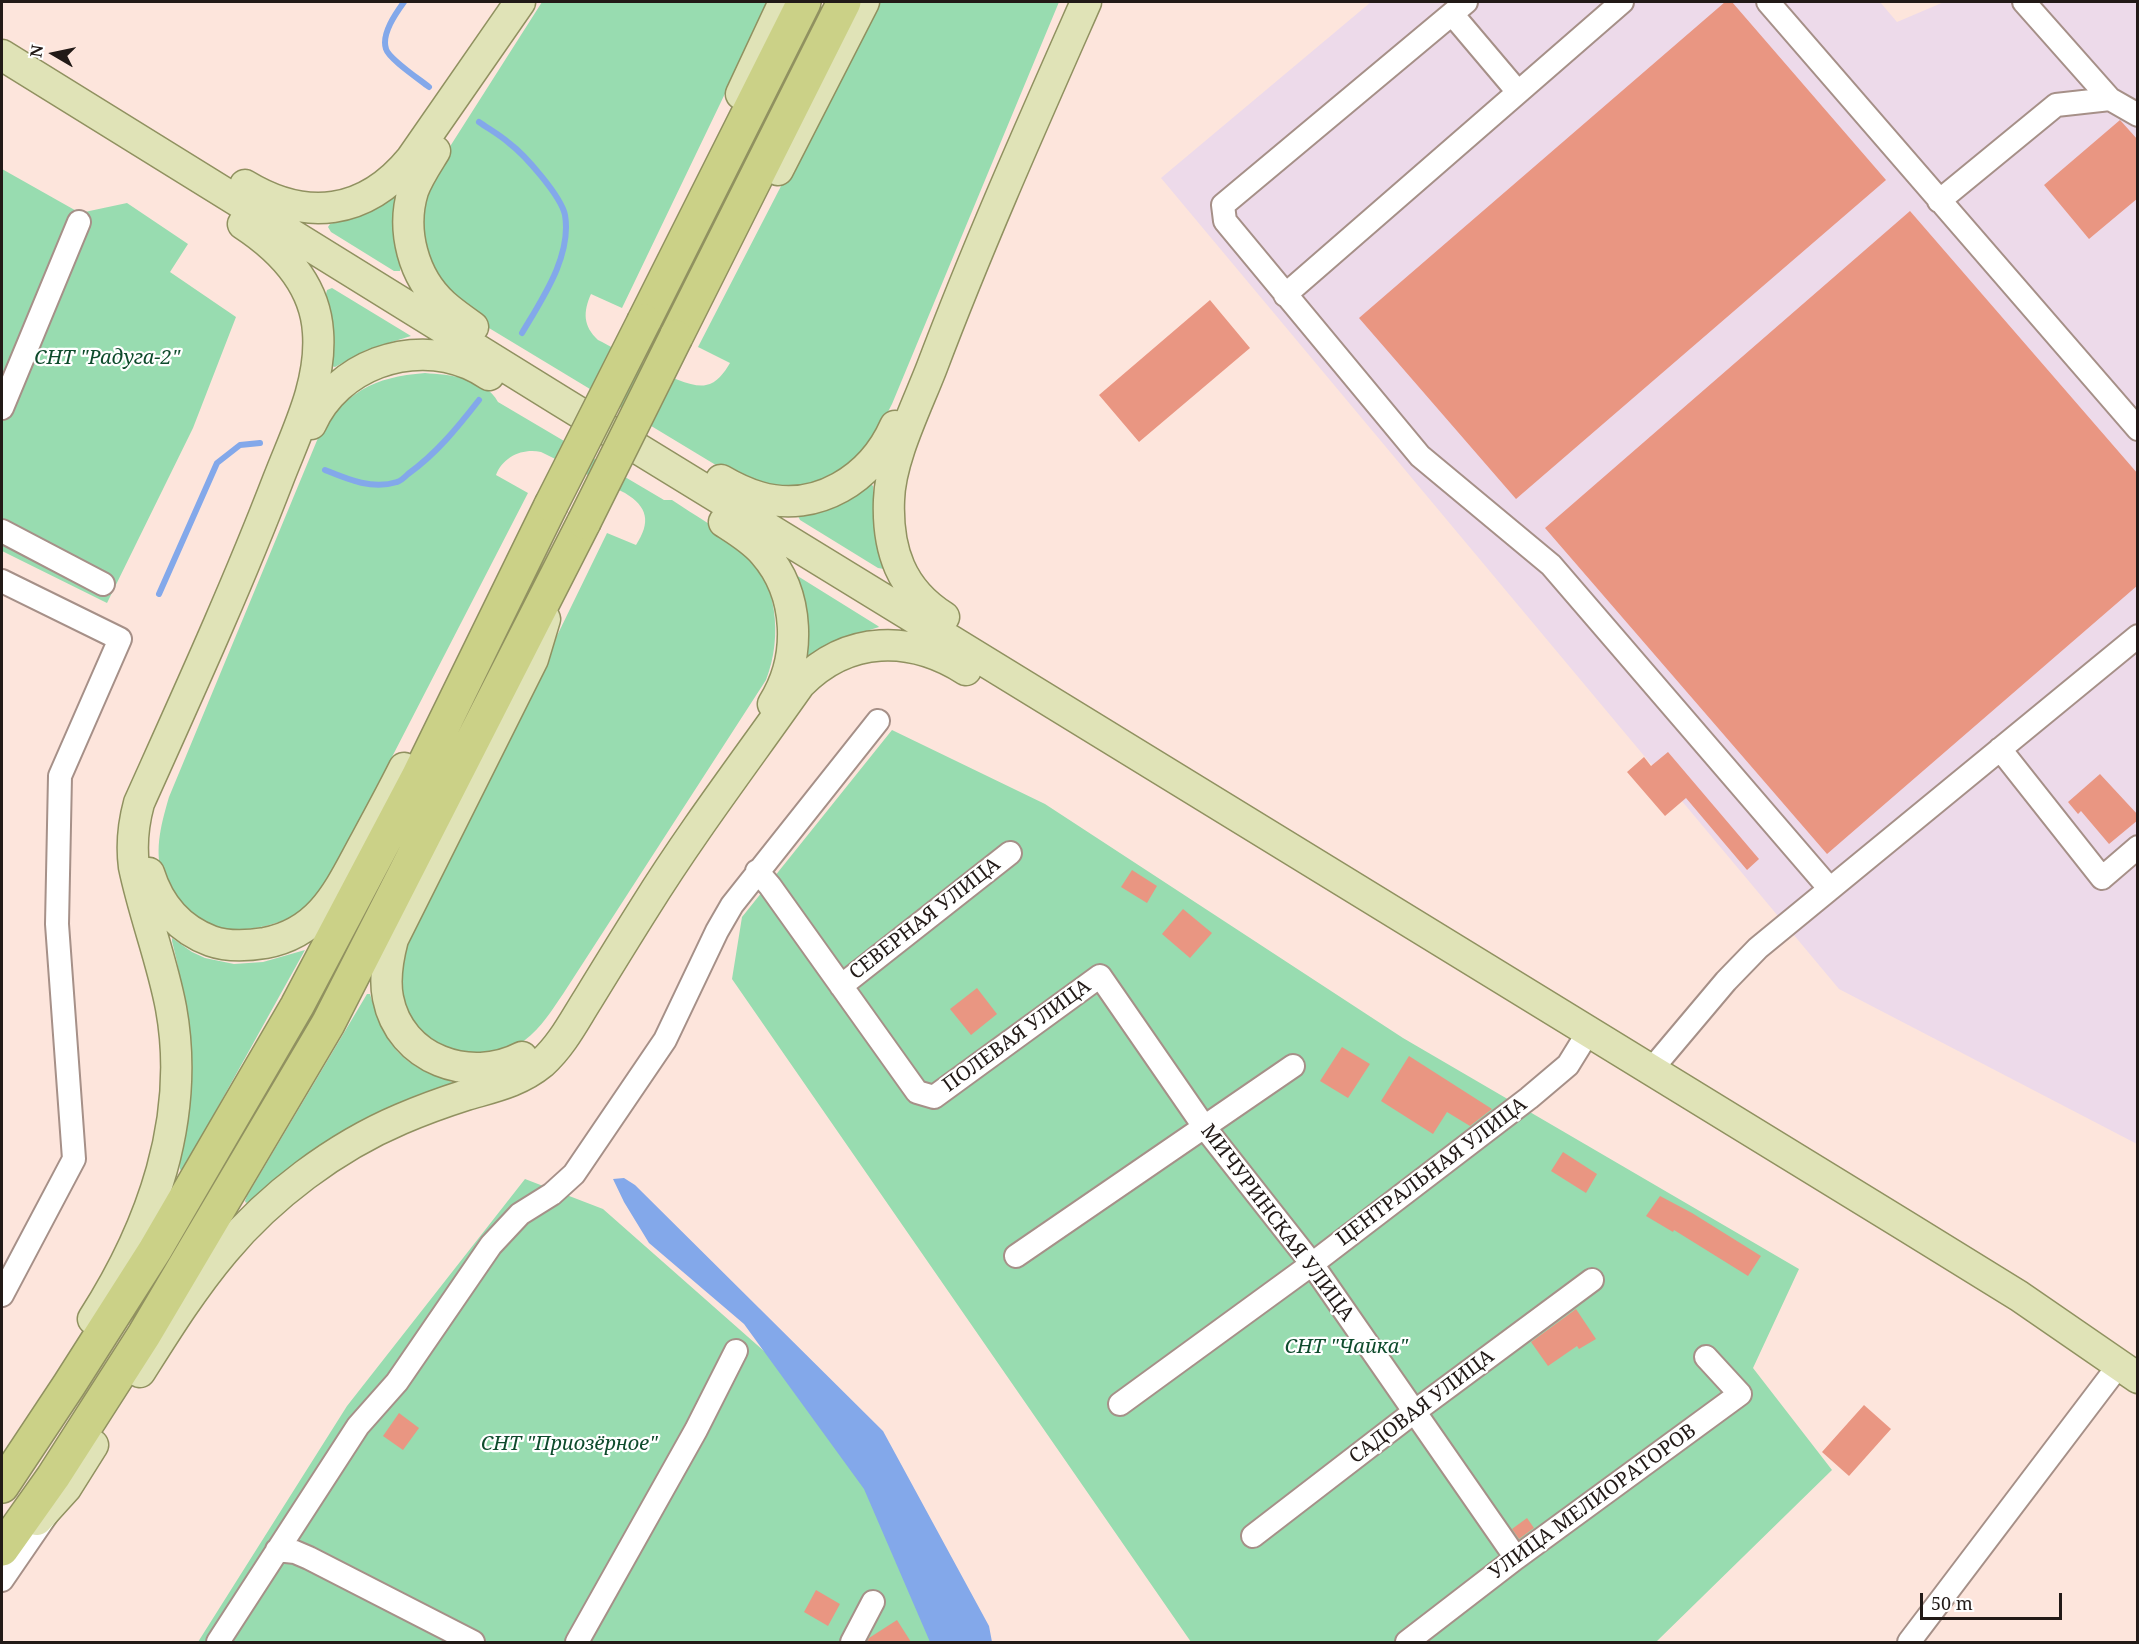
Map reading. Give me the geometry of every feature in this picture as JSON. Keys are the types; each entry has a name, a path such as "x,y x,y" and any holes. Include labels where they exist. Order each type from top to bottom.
{"highway":[{"path":"2,1486 155,1250 297,1006 418,777 529,549 804,2"},
{"path":"2,1549 97,1409 185,1267 328,1024 561,568 844,2"}],"main road":[{"path":"2,36 262,195 277,202 308,209 357,201 393,179 411,159 520,2"},
{"path":"668,274 698,182 784,2"},
{"path":"699,290 758,210 864,2"},
{"path":"1017,158 1033,105 1074,2"},
{"path":"1086,2 956,303 891,478 888,519 897,562 911,590 922,601 1341,861 1433,936"},
{"path":"487,51 463,103 419,177 409,208 408,236 413,255 424,279 443,305 525,361 562,402"},
{"path":"2,55 562,402 2019,1296 2128,1371"},
{"path":"2,73 246,226 283,256 297,272 306,289 318,330 318,364 315,378 253,545 139,803 132,833 134,867 165,982 174,1035 172,1122 166,1156 144,1224 105,1300 2,1459"},
{"path":"646,453 706,471 741,491 766,499 807,499 840,488 864,472 883,450 928,352 956,303"},
{"path":"253,545 286,483 320,407 334,390 360,370 391,358 436,356 468,363 512,387 562,402"},
{"path":"646,453 690,499 745,536 763,552 782,579 791,609 793,642 791,658 778,696 730,770 699,825"},
{"path":"207,652 187,719 153,804 146,844 148,872 159,900 186,928 202,938 218,943 255,945 291,936 307,927 332,901 400,777 476,626 529,549"},
{"path":"561,568 533,659 393,939 386,972 388,999 393,1015 411,1042 422,1051 452,1066 489,1069 520,1059 542,1044 552,1033 646,904"},
{"path":"2,1560 66,1488 190,1295 242,1232 302,1179 361,1140 419,1111 517,1079 551,1054 569,1031 646,904 699,825 800,684 809,675 831,661 859,649 886,645 921,649 947,658 1332,894 1433,936"}],"street":[{"path":"1285,295 1622,2"},
{"path":"1768,2 2138,429"},
{"path":"2024,2 2110,99 2137,115"},
{"path":"1518,92 1459,8 1223,205 1225,221 1420,456 1551,565 1830,889"},
{"path":"1940,201 2056,105 2110,99"},
{"path":"2,408 79,222"},
{"path":"2,531 103,584"},
{"path":"2,581 120,639 60,776 57,924 74,1159 2,1295"},
{"path":"1651,1070 1726,981 1758,948 2138,636"},
{"path":"218,1642 358,1426 397,1382 491,1245 520,1214 552,1194 574,1174 665,1040 717,931 732,905 878,722"},
{"path":"2000,749 2102,878 2138,847"},
{"name":"СЕВЕРНАЯ УЛИЦА","path":"841,986 1010,853"},
{"path":"757,871 841,986"},
{"name":"ПОЛЕВАЯ УЛИЦА","path":"841,986 917,1092 934,1097 1100,976"},
{"name":"МИЧУРИНСКАЯ УЛИЦА","path":"1100,976 1205,1128 1312,1264 1516,1558"},
{"name":"ЦЕНТРАЛЬНАЯ УЛИЦА","path":"1120,1404 1312,1264 1529,1098 1568,1065 1589,1031"},
{"path":"1016,1256 1293,1066"},
{"name":"САДОВАЯ УЛИЦА","path":"1253,1536 1414,1412 1592,1280"},
{"path":"577,1642 690,1440 736,1351"},
{"name":"УЛИЦА МЕЛИОРАТОРОВ","path":"1407,1642 1516,1558 1740,1394 1706,1357"},
{"path":"1909,1642 2128,1371"},
{"path":"2,1580 66,1488 97,1409"},
{"path":"277,1550 295,1552 309,1558 473,1642"},
{"path":"852,1642 873,1602"}],"shaded area":[{"path":"1371,2 1880,2 1897,22 1944,2 2137,2 2137,1144 1839,989 1161,178"}],"green space":[{"path":"542,2 769,2 622,308 591,294 586,313 589,329 598,340 669,376 696,385 706,385 717,380 730,363 698,347 876,2 1059,2 892,404 866,446 842,468 814,482 783,488 764,486 734,476 484,325 445,291 422,248 423,197 428,181"},
{"name":"СНТ \"Радуга-2\"","path":"2,169 80,213 127,203 188,244 170,272 236,317 193,428 107,603 2,551"},
{"path":"397,191 401,265 400,271 394,271 331,232 328,227 330,224 374,208"},
{"path":"332,288 411,336 366,350 335,367 331,366 333,327 326,294 327,290"},
{"path":"425,373 455,376 476,382 492,394 498,402 664,500 672,500 716,528 741,547 753,560 763,575 774,609 774,646 766,680 546,1018 531,1035 519,1044 490,1053 454,1052 432,1041 415,1024 404,1003 402,991 404,956 408,942 607,533 636,545 641,537 645,522 643,510 633,498 625,493 541,452 520,453 503,463 496,475 528,493 326,885 304,908 289,918 275,923 243,929 227,929 198,921 187,913 166,883 159,855 162,825 169,797 318,438 339,409 362,390 390,378"},
{"path":"871,484 873,486 874,520 884,569 878,568 800,520 798,516"},
{"path":"796,575 879,627 832,642 804,661 793,576"},
{"name":"СНТ \"Чайка\"","path":"892,730 1045,804 1403,1038 1799,1269 1753,1368 1832,1470 1656,1642 1191,1642 732,979 742,917"},
{"path":"172,938 205,958 234,964 263,962 305,950 184,1168 180,1170 180,1154 189,1101 190,1060 185,1001"},
{"path":"367,994 370,994 387,1038 401,1055 422,1070 453,1083 246,1203 247,1196"},
{"name":"СНТ \"Приозёрное\"","path":"525,1179 603,1209 858,1434 953,1642 198,1642 347,1406"}],"water":[{"path":"624,1178 635,1185 883,1431 989,1626 992,1642 930,1642 864,1489 744,1324 649,1243 613,1179"}],"building":[{"path":"1725,2 1732,2 1886,180 1516,499 1359,318"},
{"path":"2120,120 2138,140 2138,198 2089,239 2044,185"},
{"path":"1910,211 2138,474 2138,585 1827,854 1545,528"},
{"path":"1210,300 1250,348 1139,442 1099,395"},
{"path":"1668,752 1759,859 1747,870 1686,798 1665,816 1627,772 1644,757 1651,766"},
{"path":"2100,774 2138,815 2138,820 2109,844 2081,811 2078,814 2068,802"},
{"path":"1132,870 1157,886 1147,903 1121,887"},
{"path":"1183,909 1212,933 1190,958 1162,934"},
{"path":"977,988 997,1014 971,1035 950,1009"},
{"path":"1342,1047 1370,1064 1348,1098 1320,1081"},
{"path":"1409,1056 1492,1109 1470,1126 1447,1112 1433,1134 1381,1101"},
{"path":"1563,1152 1597,1174 1586,1193 1551,1171"},
{"path":"1660,1196 1761,1256 1748,1276 1674,1230 1673,1232 1646,1216"},
{"path":"1576,1309 1596,1339 1579,1349 1577,1346 1548,1366 1531,1342"},
{"path":"1864,1405 1891,1429 1849,1476 1822,1452"},
{"path":"399,1413 419,1428 403,1450 383,1436"},
{"path":"1527,1518 1534,1528 1519,1539 1512,1529"},
{"path":"816,1590 840,1604 828,1626 804,1612"},
{"path":"897,1620 911,1642 867,1642 869,1638"}],"waterway":[{"path":"404,2 387,30 386,49 398,63 429,87"},
{"path":"479,122 506,140 533,166 557,197 565,215 566,230 560,261 554,277 522,333"},
{"path":"325,470 369,484 388,484 403,479 437,449 479,400"},
{"path":"159,594 217,463 240,445 260,443"}]}
